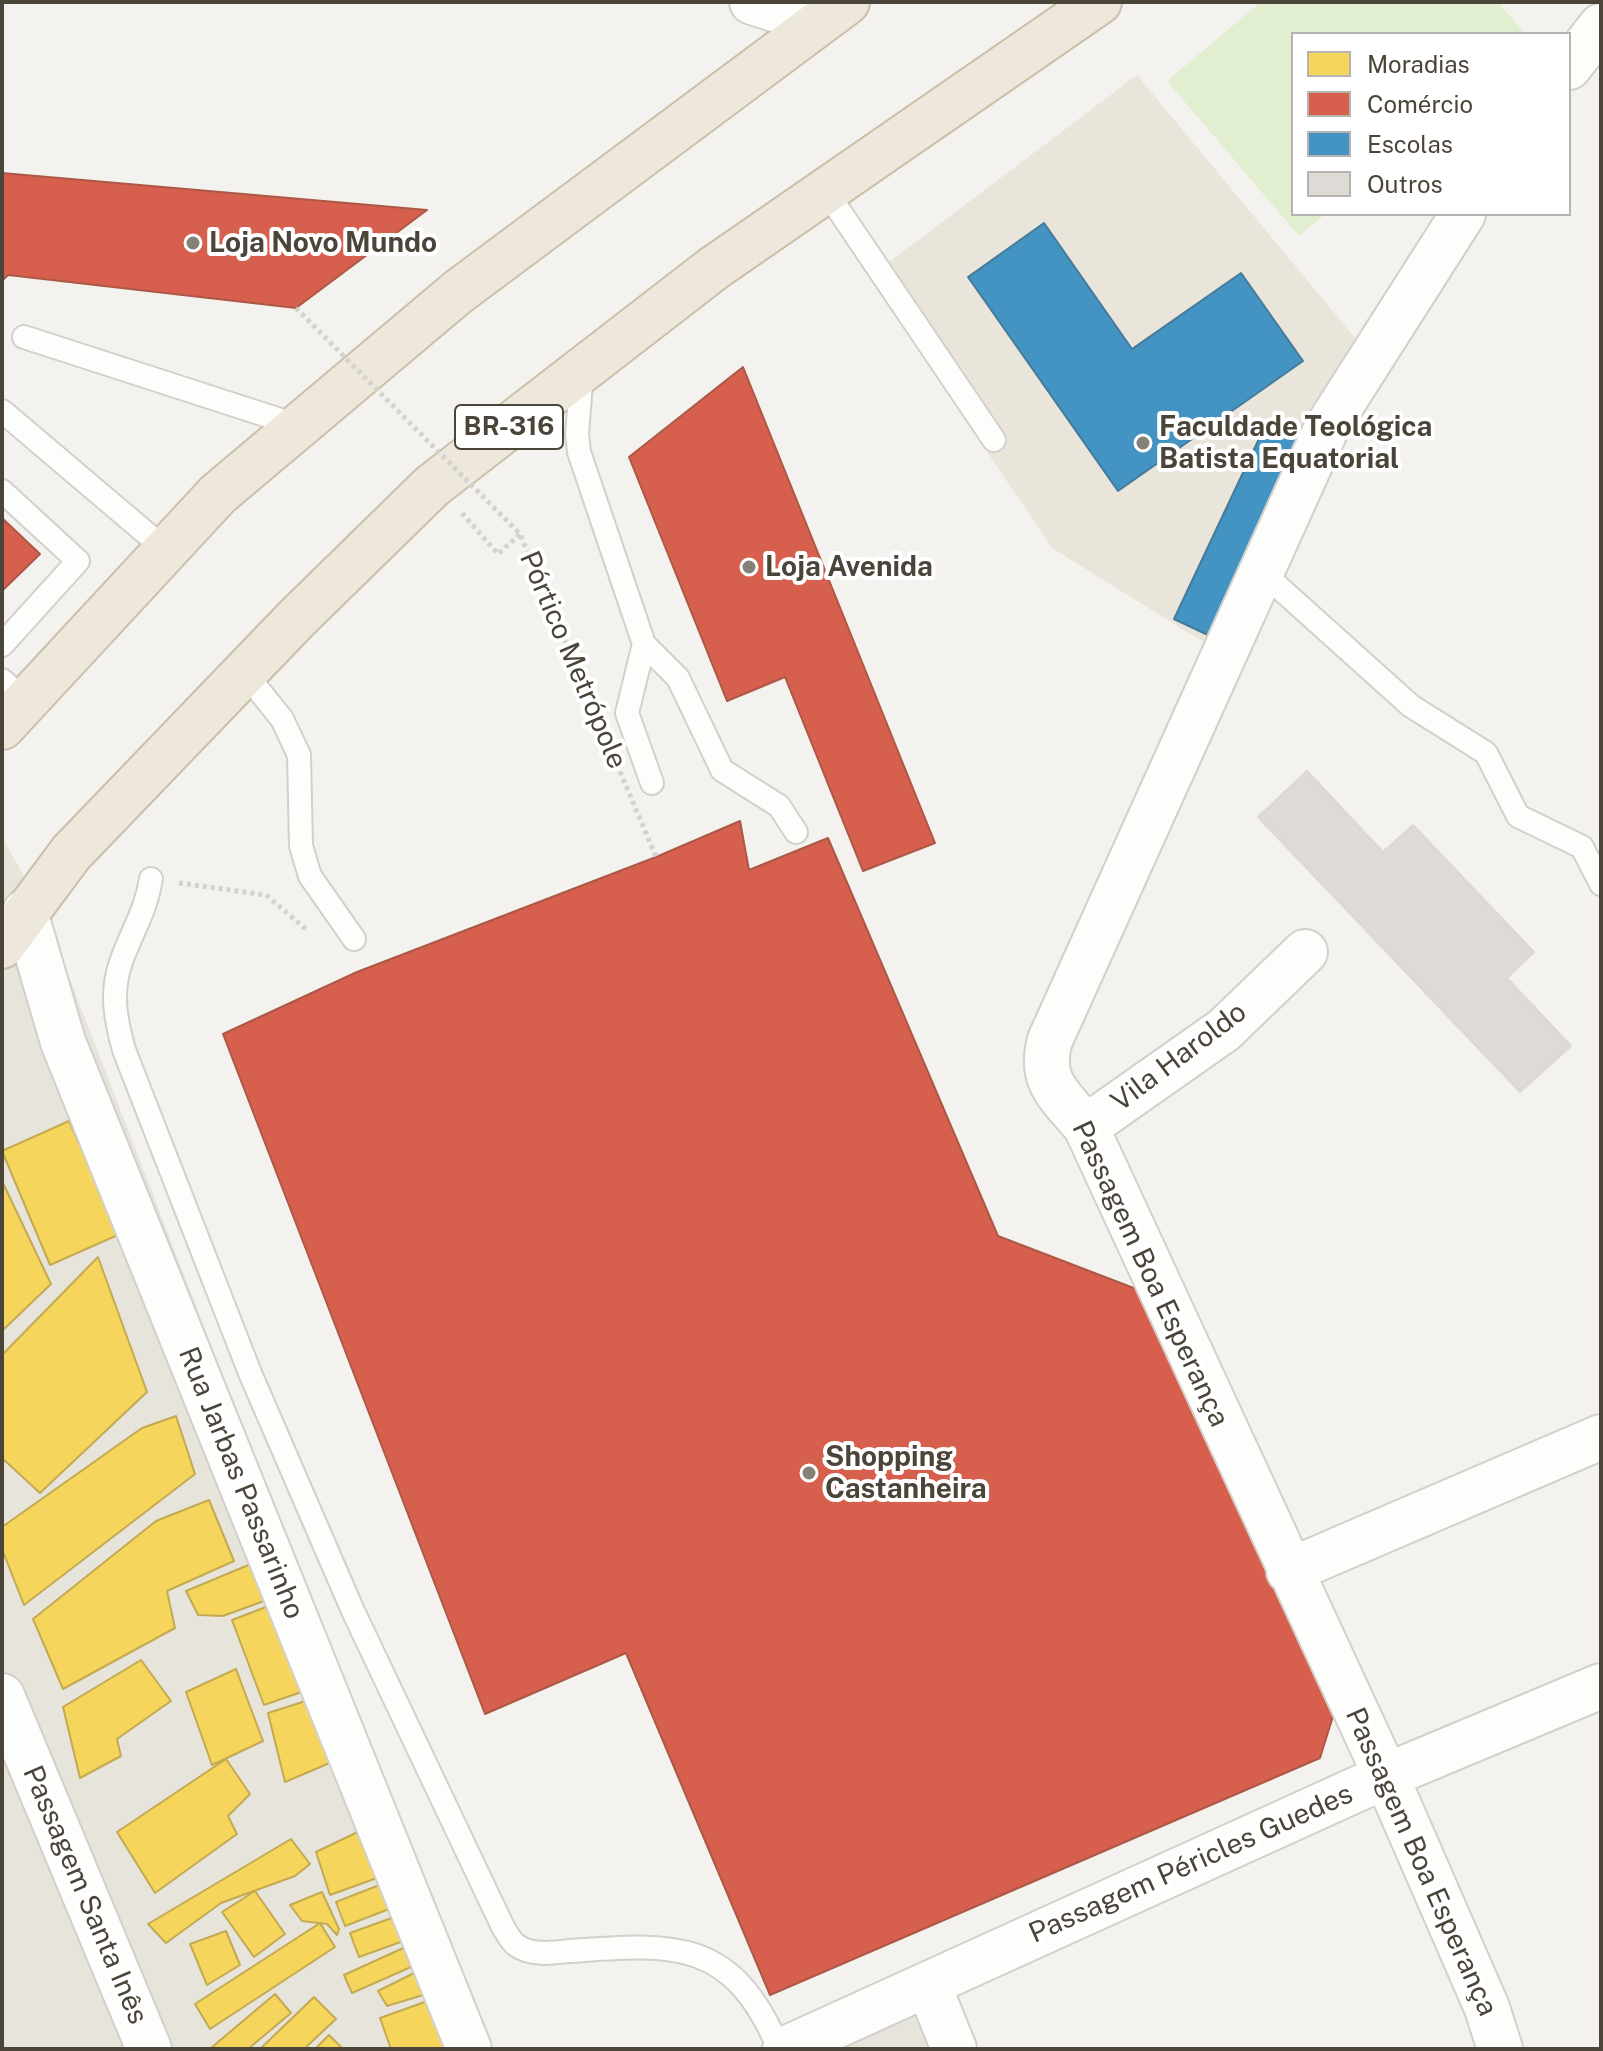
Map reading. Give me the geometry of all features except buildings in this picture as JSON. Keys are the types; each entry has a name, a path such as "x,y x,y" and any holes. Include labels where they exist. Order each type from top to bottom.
{"highway":[{"name":"BR-316","path":"13,929 71,853 244,672 432,486 714,268 1099,2"},
{"path":"10,703 166,550 218,494 458,292 833,12"}],"street":[{"path":"752,2 833,12"},
{"path":"1571,64 1601,26"},
{"name":"Passagem Boa Esperança","path":"1462,216 1326,429 1050,1040 1044,1061 1048,1080 1086,1127 1386,1776 1487,2008 1500,2049"},
{"name":"Rua Jarbas Passarinho","path":"13,929 63,1042 469,2049"},
{"name":"Vila Haroldo","path":"1086,1127 1224,1030 1305,952"},
{"path":"1289,1571 1601,1437"},
{"name":"Passagem Péricles Guedes","path":"782,2049 1386,1776 1601,1686"},
{"name":"Passagem Santa Inês","path":"2,1696 149,2049"},
{"path":"928,1984 954,2049"}],"lane":[{"path":"826,191 994,440"},
{"path":"24,337 299,426"},
{"path":"582,370 577,434 579,452 644,644 678,678 722,770 779,806 796,832"},
{"path":"2,411 166,550"},
{"path":"2,491 78,561 2,645"},
{"path":"1263,573 1411,706 1486,753 1518,816 1582,847 1601,884"},
{"path":"644,644 627,713 652,783"},
{"path":"244,672 282,719 299,755 301,846 310,876 354,939"},
{"path":"151,879 147,904 120,963 115,989 115,1016 124,1050 250,1373 353,1611 502,1925 517,1946 530,1951 546,1953 637,1946 670,1947 697,1955 724,1969 754,1998 782,2049"}],"path":[{"name":"Pórtico Metrópole","path":"296,308 520,534 656,857"},
{"path":"467,518 498,554 520,534"},
{"path":"151,879 266,895 311,934"}],"shaded area":[{"name":"Faculdade Teológica Batista Equatorial","path":"1137,75 1355,338 1208,645 1052,548 869,277"},
{"path":"2,837 44,912 483,2049 2,2049"},
{"path":"916,1986 941,2049 756,2049"}],"green space":[{"path":"1261,2 1498,2 1523,32 1291,32 1291,216 1323,216 1299,236 1167,81"}],"place":[{"name":"Loja Novo Mundo","path":"193,243"},
{"name":"Faculdade Teológica Batista Equatorial","path":"1143,443"},
{"name":"Loja Avenida","path":"749,567"},
{"name":"Shopping Castanheira","path":"809,1473"}]}
